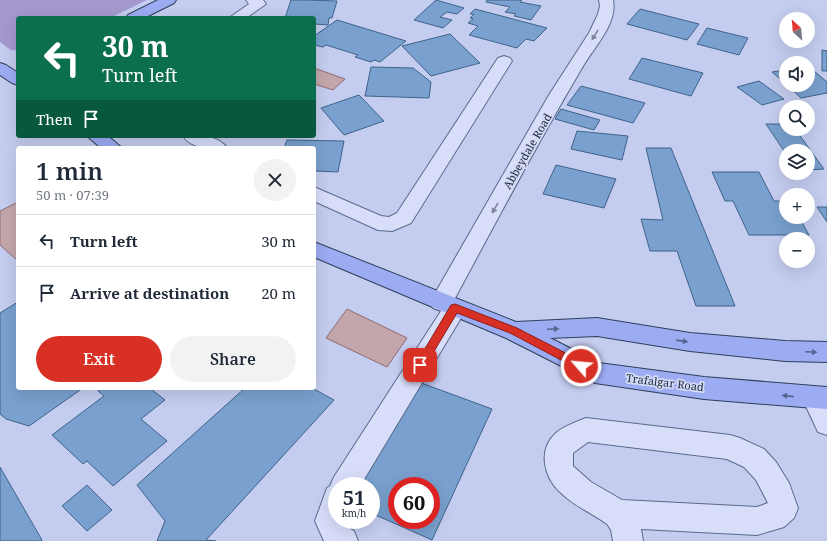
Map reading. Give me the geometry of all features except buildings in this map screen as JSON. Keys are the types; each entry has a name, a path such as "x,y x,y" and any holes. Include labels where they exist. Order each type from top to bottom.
{"main road":[{"path":"137,16 169,0"},
{"path":"0,68 13,79"},
{"path":"99,138 110,146"},
{"name":"Trafalgar Road","path":"316,250 514,331 595,373 704,388 821,398"},
{"name":"Trafalgar Road","path":"514,331 597,327 690,342 785,351 827,352"}],"street":[{"path":"239,16 258,4 253,0"},
{"name":"Abbeydale Road","path":"349,477 448,305 572,73 607,15 608,3 606,0"},
{"path":"316,194 378,223 392,224 404,218 504,61"},
{"path":"196,138 214,146"},
{"path":"821,398 827,424"},
{"path":"617,514 757,521 774,517 784,508 779,492 762,467 754,458 730,447 586,430 568,439 558,451 558,467 566,481 617,514 627,528 628,541"},
{"path":"334,529 339,539 343,541"}],"shaded area":[{"path":"0,0 147,0 114,16 16,16 16,50 11,50 0,42"},
{"path":"316,69 345,79 333,90 316,85"},
{"path":"16,203 16,259 0,245 0,211"},
{"path":"347,309 407,338 387,367 326,338"}],"route":[{"path":"420,365 455,308 514,331 581,366"}]}
